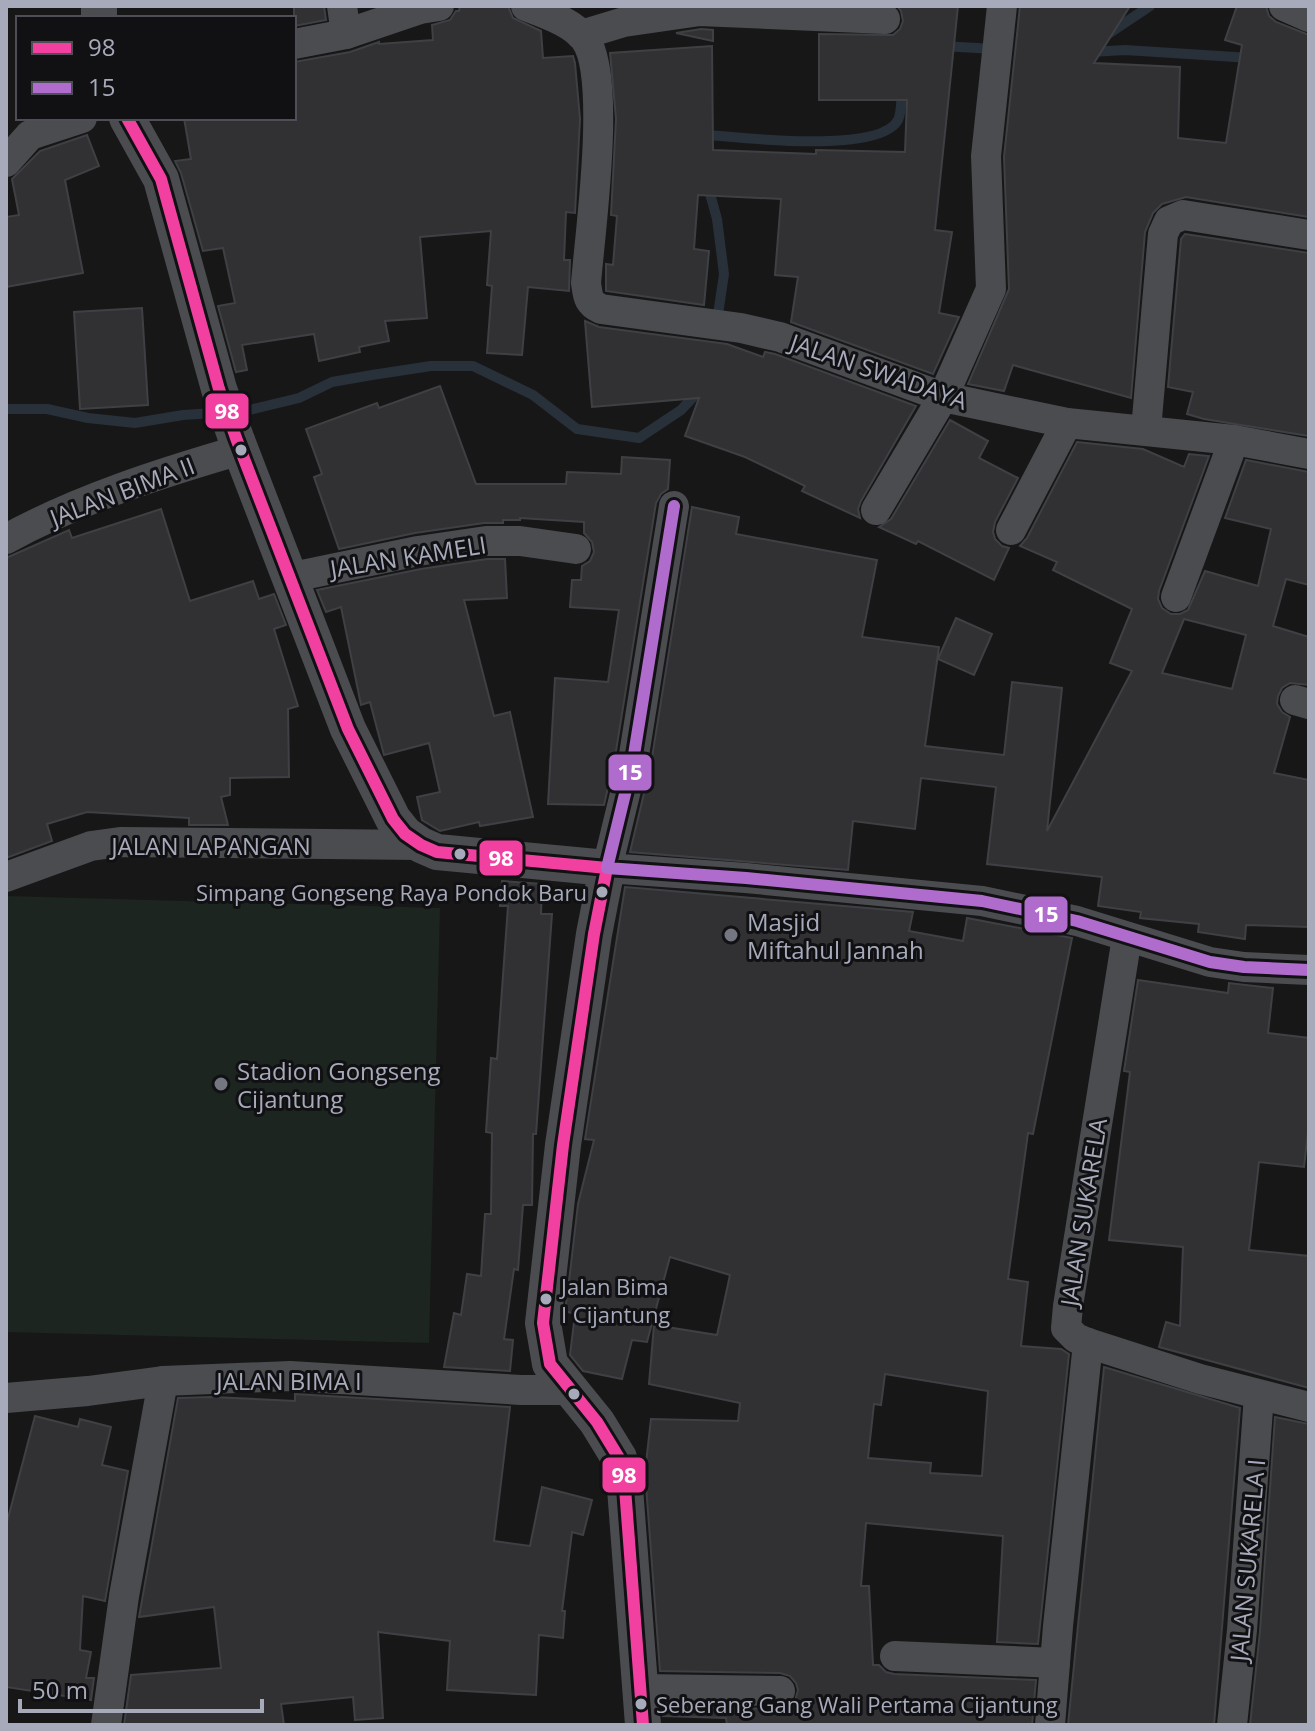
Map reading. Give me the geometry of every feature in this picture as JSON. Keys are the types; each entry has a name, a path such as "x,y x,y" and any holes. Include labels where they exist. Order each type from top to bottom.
{"street":[{"path":"296,43 344,20 439,6"},
{"path":"526,6 568,25 581,35 624,22 700,11 885,19"},
{"path":"1284,6 1309,17"},
{"path":"876,510 943,397 991,289 986,156 1002,9"},
{"name":"JALAN SWADAYA","path":"581,35 590,49 596,74 597,148 586,283 592,305 623,313 726,326 794,342 943,397 1067,423 1234,440 1309,454"},
{"path":"6,162 30,135 76,120"},
{"path":"128,120 161,179 219,389 288,578 348,729 393,819 405,834 421,845 459,856 746,878 982,901 1077,921 1210,962 1309,970"},
{"path":"1146,430 1163,234 1169,221 1183,215 1309,235"},
{"path":"1011,530 1067,423"},
{"path":"1176,597 1234,440"},
{"name":"JALAN BIMA II","path":"6,539 68,510 238,444"},
{"path":"643,1725 630,1577 627,1486 611,1443 550,1364 543,1323 563,1145 594,934 633,761 674,506"},
{"name":"JALAN KAMELI","path":"288,578 486,541 520,541 576,549"},
{"name":"JALAN LAPANGAN","path":"6,877 91,846 120,842 421,845"},
{"name":"JALAN SUKARELA","path":"1127,937 1066,1328 1076,1338 1088,1343 1309,1407"},
{"path":"1050,1725 1088,1343"},
{"name":"JALAN BIMA I","path":"6,1398 163,1381 290,1376 521,1390 572,1390"},
{"path":"106,1725 124,1596 163,1381"},
{"name":"JALAN SUKARELA I","path":"1232,1725 1259,1395"},
{"path":"895,1656 1055,1663"},
{"path":"640,1689 780,1691"}],"shaded area":[{"name":"Stadion Gongseng Cijantung","path":"6,896 440,908 429,1343 6,1332"}],"building":[{"path":"294,6 324,6 326,20 296,26"},
{"path":"460,6 508,6 513,18 541,31 543,58 573,56 580,119 575,213 566,212 564,260 570,260 569,291 528,287 522,355 487,353 492,286 487,285 491,231 420,237 427,318 385,321 389,341 359,347 360,352 319,361 314,334 242,345 247,370 236,372 218,306 235,303 223,248 203,251 175,161 191,159 184,120 296,120 296,62 350,52 379,42 433,40 432,25 450,20"},
{"path":"897,6 958,6 935,230 952,232 939,313 959,317 933,374 791,322 798,277 775,275 781,199 698,195 694,249 709,251 704,305 606,291 606,264 613,265 617,216 611,215 616,119 610,53 712,46 713,150 816,154 816,150 905,152 907,100 819,100 819,34 893,35 903,21"},
{"path":"1020,6 1130,6 1094,63 1180,67 1178,138 1226,143 1242,45 1225,40 1237,6 1266,6 1269,16 1276,22 1309,35 1309,217 1186,197 1162,204 1153,213 1145,232 1131,398 1013,365 1004,391 968,384 1009,289 1004,157"},
{"path":"713,30 713,41 676,33"},
{"path":"87,135 99,166 65,180 83,273 6,287 6,217 19,215 12,179 40,151"},
{"path":"1185,234 1309,253 1309,436 1187,414 1193,392 1168,387 1181,239"},
{"path":"142,308 148,405 80,409 74,312"},
{"path":"585,321 599,327 727,344 763,357 765,352 775,354 916,406 861,501 858,509 860,518 802,491 805,486 745,457 685,436 699,398 592,407"},
{"path":"440,386 476,484 566,484 567,472 621,474 622,457 670,460 668,489 656,503 615,757 604,805 548,804 555,678 608,682 619,610 570,607 572,580 581,580 582,566 590,561 594,552 592,542 584,533 584,522 520,518 503,520 503,523 415,533 339,549 314,477 322,474 306,429 377,403 379,408"},
{"path":"950,420 988,441 979,458 1018,478 995,522 995,539 1009,548 994,580 918,541 916,544 879,527 891,519"},
{"path":"1077,442 1143,449 1184,467 1189,454 1209,456 1159,591 1162,608 1171,614 1180,614 1188,610 1205,571 1258,586 1271,529 1225,518 1246,460 1309,472 1309,585 1286,579 1273,626 1309,637 1309,685 1290,683 1282,688 1278,696 1277,704 1290,717 1274,773 1309,780 1309,927 1246,925 1245,939 1198,932 1199,924 1140,918 1141,912 1098,906 1102,877 987,864 996,787 921,778 915,829 853,821 848,870 630,852 651,764 692,507 739,517 736,534 877,560 862,637 939,647 925,746 1004,755 1012,682 1062,688 1047,831 1132,671 1110,663 1132,609 1053,570 1057,562 1020,546","holes":["1184,619 1246,635 1232,689 1162,673"]},
{"path":"161,509 190,601 253,581 259,599 274,594 286,625 274,629 298,706 288,709 289,777 230,778 230,795 221,797 228,825 189,825 189,818 87,812 47,824 52,841 6,858 6,558 69,530 72,538"},
{"path":"487,559 505,559 507,598 464,600 494,716 510,712 533,817 480,826 479,822 440,831 422,820 417,797 440,792 429,743 384,755 370,702 361,705 341,607 326,612 317,590"},
{"path":"956,618 992,634 974,675 938,659"},
{"path":"502,881 542,884 541,914 552,914 536,1134 533,1134 532,1205 523,1205 518,1270 514,1269 504,1339 513,1340 510,1371 444,1367 454,1313 461,1315 467,1274 481,1276 485,1214 491,1214 492,1133 486,1132 491,1058 497,1059 508,906 500,906"},
{"path":"625,887 913,912 909,931 963,941 967,918 1072,938 1033,1134 1028,1133 1008,1279 1028,1282 1021,1346 1061,1349 1069,1354 1038,1644 997,1642 1003,1536 866,1523 861,1586 869,1586 873,1665 894,1674 1036,1680 1032,1725 727,1725 726,1718 663,1716 663,1707 781,1709 795,1701 798,1690 790,1676 780,1673 660,1671 645,1472 651,1419 738,1421 740,1403 649,1384 654,1325 717,1335 730,1275 670,1257 647,1342 632,1340 622,1379 583,1371 570,1355 575,1314 565,1311 578,1204 594,1140 585,1139","holes":["885,1374 988,1391 982,1476 930,1473 931,1463 868,1458 874,1404 881,1405"]},
{"path":"1138,980 1228,993 1229,983 1273,988 1268,1033 1309,1038 1309,1123 1304,1167 1259,1162 1249,1250 1309,1256 1309,1388 1159,1347 1166,1322 1180,1326 1183,1247 1109,1240 1130,1072 1124,1071"},
{"path":"1104,1367 1240,1408 1214,1725 1068,1725"},
{"path":"295,1394 510,1407 494,1541 530,1546 542,1487 592,1500 583,1535 572,1532 562,1611 565,1611 563,1638 539,1635 536,1695 447,1690 450,1641 378,1632 383,1718 355,1720 353,1697 281,1704 284,1725 124,1725 131,1675 221,1668 214,1607 139,1617 178,1398 295,1401"},
{"path":"35,1416 78,1427 80,1419 111,1427 102,1465 128,1471 105,1601 83,1596 80,1650 91,1652 86,1678 94,1678 91,1700 6,1687 6,1526"},
{"path":"1275,1417 1309,1424 1309,1725 1250,1725"}],"waterway":[{"path":"1105,36 1150,6"},
{"path":"942,46 994,49"},
{"path":"1091,52 1125,50 1251,58"},
{"path":"705,143 709,135 780,141 866,137 886,131 898,120 902,89"},
{"path":"707,183 717,219 724,274 717,321"},
{"path":"6,409 47,409 88,418 135,423 183,415 245,411 299,398 332,382 372,375 431,366 473,366 533,395 577,429 639,438 681,410 700,390"}],"transit line":[{"name":"98","path":"128,120 161,179 219,389 236,438 348,729 393,819 405,834 437,852 607,868 594,934 563,1145 543,1323 550,1364 597,1422 619,1458 624,1475 643,1725"},
{"name":"15","path":"674,506 633,761 607,868 982,901 1077,921 1210,962 1309,970"}],"place":[{"name":"Simpang Gongseng Raya Pondok Baru","path":"602,892"},
{"name":"Masjid Miftahul Jannah","path":"731,935"},
{"name":"Stadion Gongseng Cijantung","path":"221,1084"},
{"name":"Jalan Bima I Cijantung","path":"546,1299"},
{"name":"Seberang Gang Wali Pertama Cijantung","path":"641,1704"}]}
